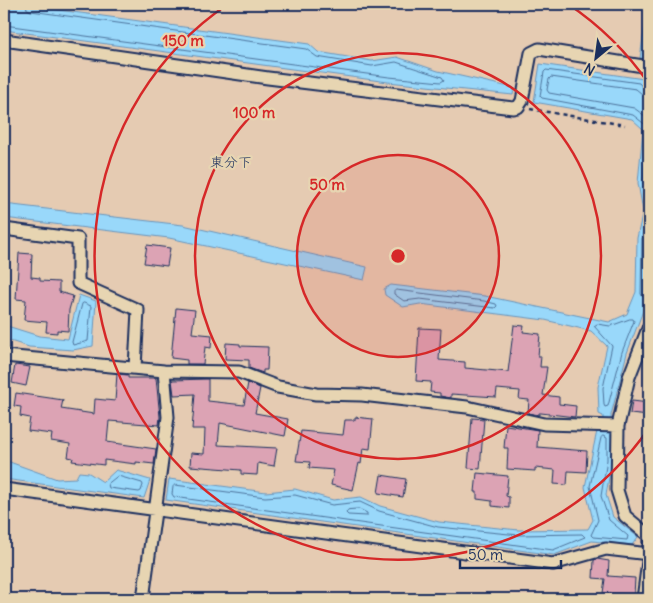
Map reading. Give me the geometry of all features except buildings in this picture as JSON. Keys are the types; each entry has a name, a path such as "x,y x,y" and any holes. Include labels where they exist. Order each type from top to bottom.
{"street":[{"path":"4,40 268,78 513,108 518,107 522,100 531,53 539,49 649,68"},
{"path":"4,230 78,239 78,283 138,310 135,368"},
{"path":"643,599 648,576 649,536 625,516 617,490 616,425 628,377 649,326"},
{"path":"4,356 164,371 239,372 278,386 316,394 362,395 467,407 544,424 616,425"},
{"path":"144,599 154,510 168,417 164,371"},
{"path":"4,489 553,564 606,549 649,554"}],"path":[{"path":"518,107 624,125"}],"water":[{"path":"4,4 309,44 318,52 372,61 397,57 438,71 514,88 513,95 388,82 4,30"},
{"path":"648,4 649,49 648,59 640,58"},
{"path":"540,64 644,79 649,88 649,295 627,353 611,415 612,460 606,495 613,517 638,537 632,545 592,541 554,555 166,500 169,479 266,492 295,489 333,500 361,497 380,506 439,522 519,530 588,529 593,520 585,487 597,431 603,431 603,416 599,414 598,387 607,346 591,331 545,320 420,304 403,307 385,295 384,289 391,285 485,296 609,322 627,314 636,292 637,238 643,211 638,183 643,129 632,119 534,102"},
{"path":"4,204 183,225 367,267 364,280 169,238 4,218"},
{"path":"79,295 96,301 93,346 73,350 29,347 4,339 4,325 39,336 68,339"},
{"path":"4,460 57,479 76,478 79,472 89,473 103,482 116,470 150,480 144,498 4,479"}],"district":[{"name":"東分下","path":"231,162"}]}
